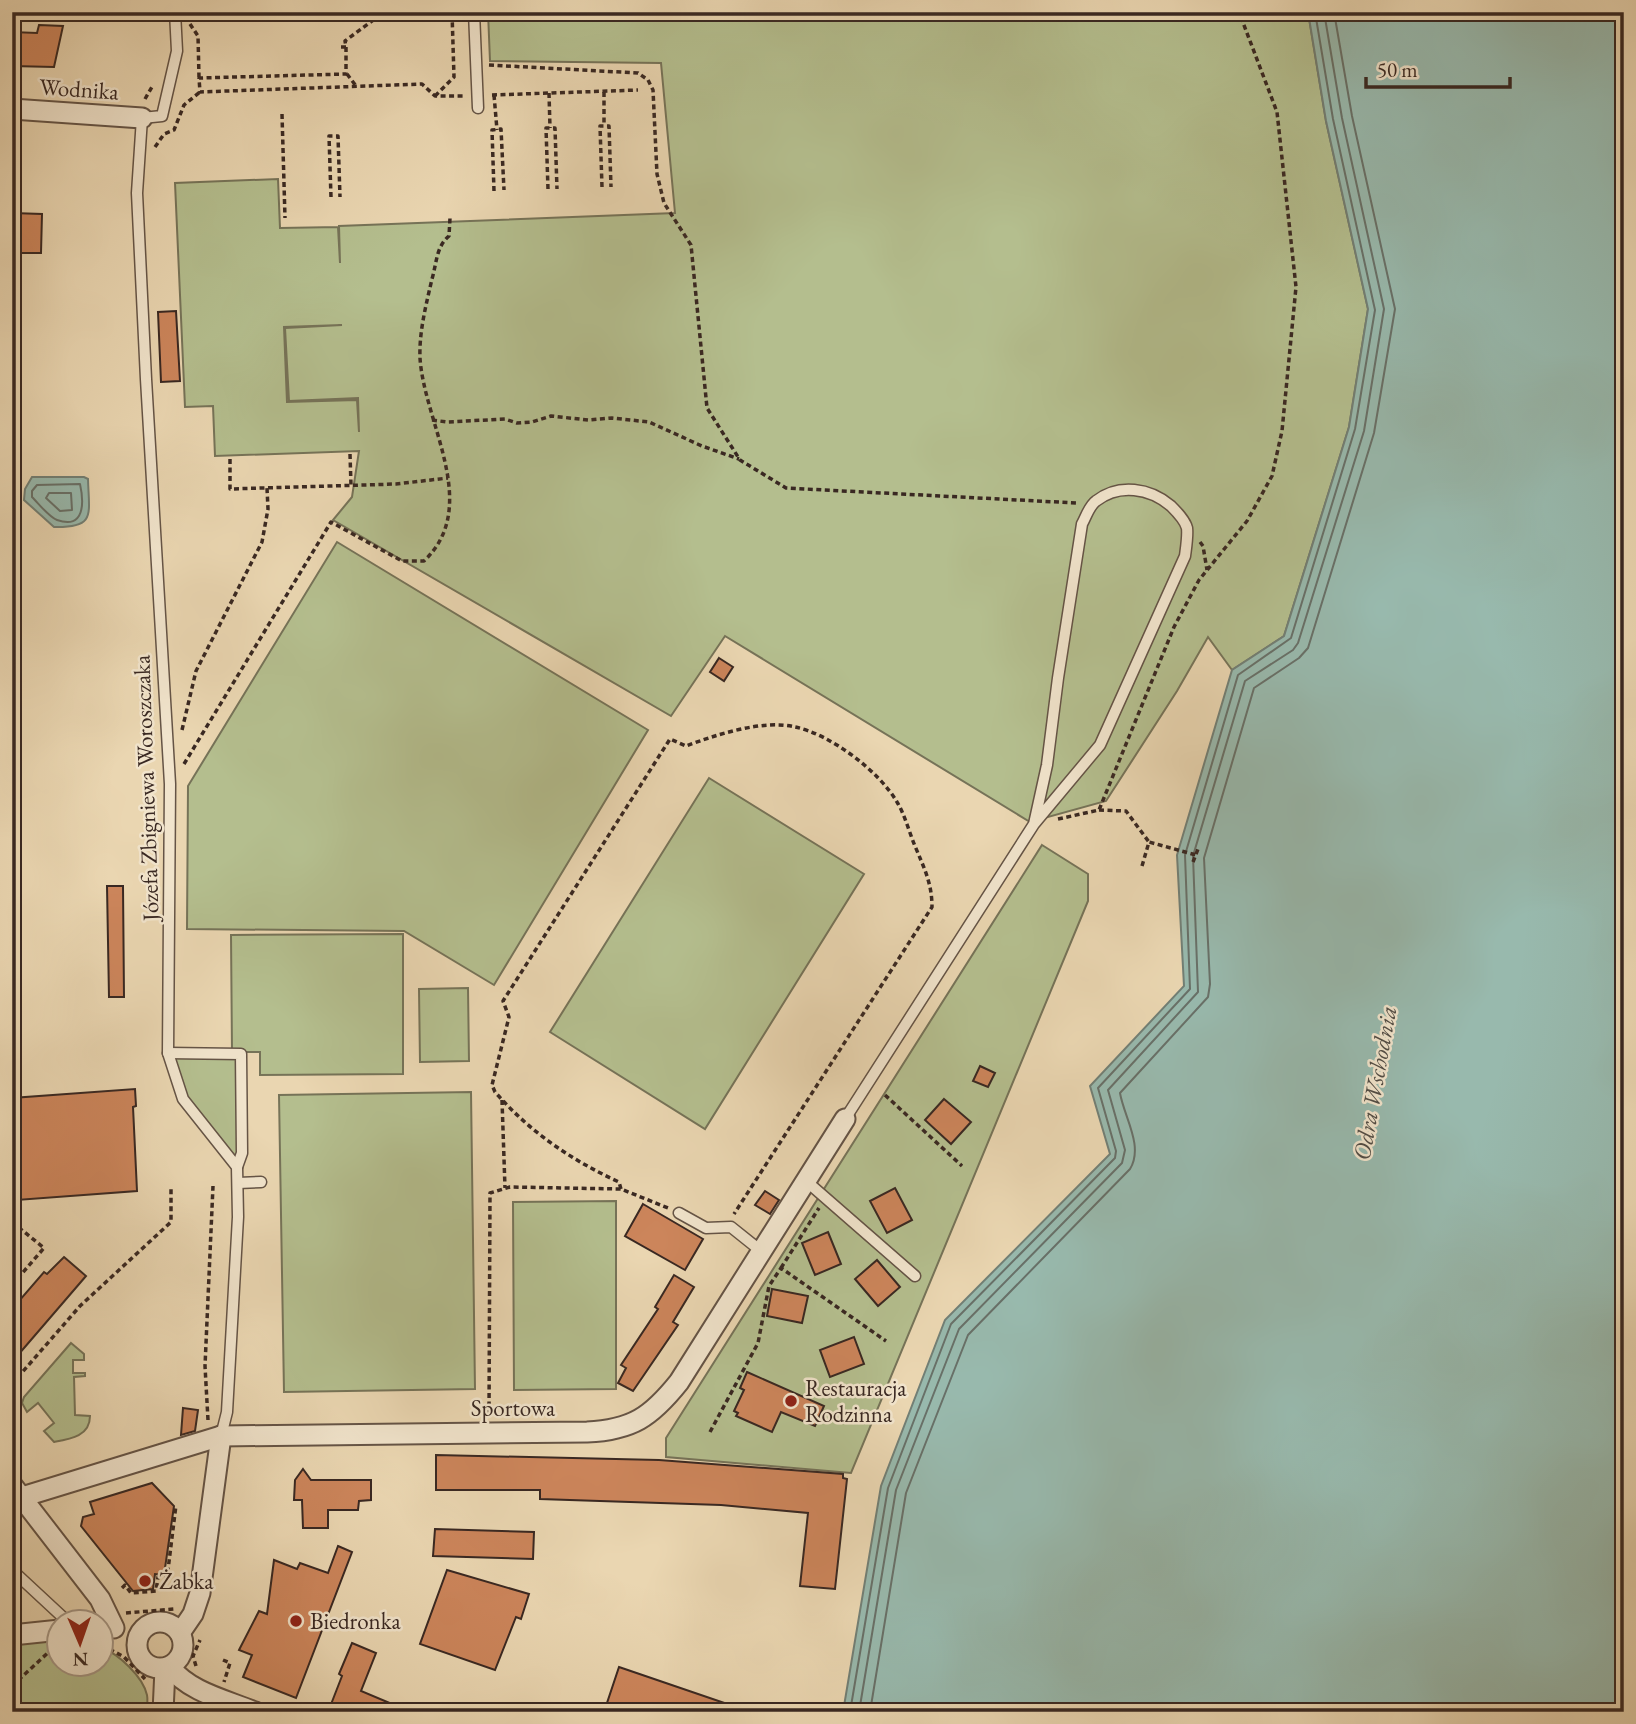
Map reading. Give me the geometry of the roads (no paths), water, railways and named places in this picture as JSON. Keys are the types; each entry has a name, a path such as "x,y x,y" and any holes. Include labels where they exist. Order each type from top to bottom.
{"street":[{"name":"Wodnika","path":"12,109 141,110"},
{"name":"Sportowa","path":"17,1491 215,1429 587,1432 630,1426 649,1415 679,1382 845,1119"},
{"path":"180,1633 193,1614 200,1593 215,1429"},
{"path":"17,1491 100,1600 102,1608"},
{"path":"167,1668 180,1659 183,1641 180,1633 167,1623 159,1622 144,1628 139,1635 137,1652 141,1660 148,1666 167,1668 194,1688 255,1712"},
{"path":"12,1635 46,1631"},
{"path":"116,1631 139,1635"},
{"path":"167,1668 167,1711"}],"lane":[{"path":"141,110 162,116 177,51 175,12"},
{"path":"474,12 478,108"},
{"name":"Józefa Zbigniewa Woroszczaka","path":"141,110 138,206 170,784 168,1053 183,1099 237,1167"},
{"path":"845,1119 1034,824 1100,744 1185,556 1187,528 1179,514 1159,497 1146,491 1130,489 1114,492 1092,504 1083,524 1047,765 1034,824"},
{"path":"168,1053 241,1054 242,1153 237,1167 239,1217 227,1412 215,1429"},
{"path":"806,1180 915,1276"},
{"path":"238,1182 261,1182"},
{"path":"679,1213 706,1228 731,1227 761,1251"},
{"path":"12,1570 53,1608"}],"water":[{"name":"Odra Wschodnia","path":"1308,12 1624,12 1624,1677 1617,1712 843,1712 881,1486 945,1320 1110,1154 1090,1086 1184,986 1177,855 1232,670 1284,636 1349,427 1368,309 1326,121"},
{"path":"32,477 88,479 89,510 83,522 68,527 54,527 24,500 25,489"}],"place":[{"name":"Restauracja Rodzinna","path":"791,1401"},
{"name":"Żabka","path":"145,1581"},
{"name":"Biedronka","path":"296,1621"}]}
